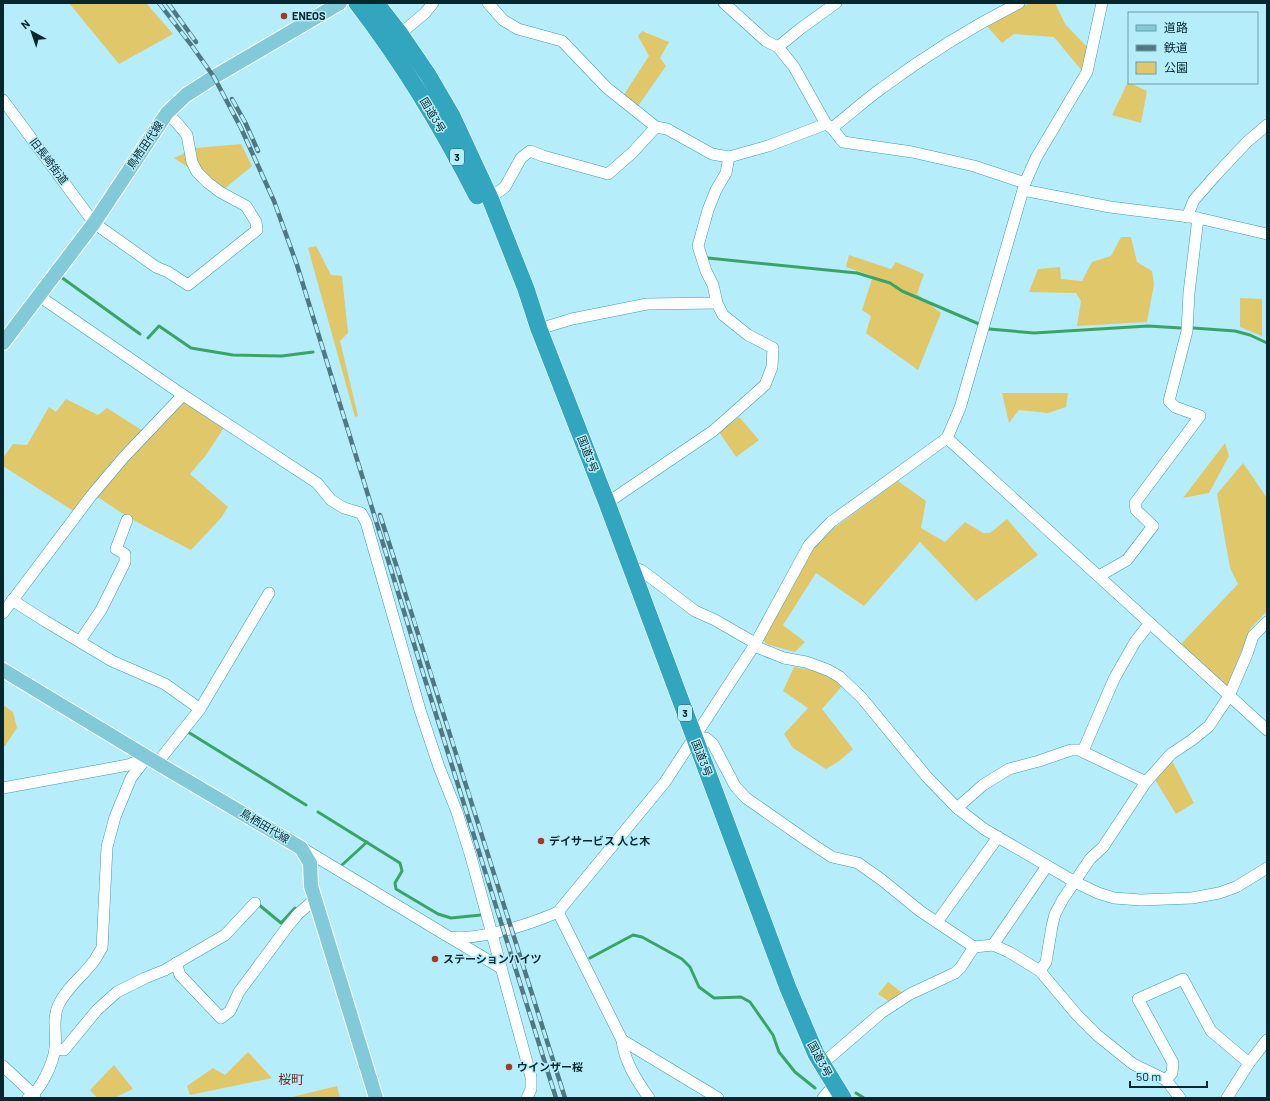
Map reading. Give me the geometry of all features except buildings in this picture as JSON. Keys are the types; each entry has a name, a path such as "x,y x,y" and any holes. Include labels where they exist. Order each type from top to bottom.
{"highway":[{"name":"国道3号","path":"357,3 386,41 439,124 485,211 538,326"},
{"name":"国道3号","path":"376,3 400,34 428,75 452,116 490,198 607,503 788,988 803,1025 822,1064 833,1094"}],"main road":[{"name":"鳥栖田代線","path":"3,343 94,222 167,113 186,95 214,77 340,3"},
{"name":"鳥栖田代線","path":"3,670 301,848 310,863 311,886 376,1098"}],"street":[{"path":"400,34 425,13 433,3"},
{"path":"488,3 503,20 518,29 562,41 607,88 656,127 667,129 712,154 729,157 829,126 881,88 948,43 985,20 1019,3"},
{"path":"724,3 766,41 778,47 794,67 829,126 843,142 918,153 974,166 1024,187 1110,207 1192,217 1267,234"},
{"path":"778,47 836,3"},
{"path":"449,936 460,938 492,933 543,919 558,912 664,782 754,644 809,545 831,522 947,438 960,408 1024,187 1036,158 1087,72 1102,3"},
{"name":"旧長崎街道","path":"3,100 94,222 156,267 168,272 188,285 257,230 256,222 246,206 220,192 197,172 192,162 186,135 167,113"},
{"path":"1099,576 1127,560 1153,526 1136,510 1135,503 1200,416 1175,407 1169,401 1187,331 1194,200 1247,142 1267,125"},
{"path":"490,198 505,187 521,158 530,151 608,174 632,153 656,127"},
{"path":"607,503 713,431 765,385 772,367 773,348 748,335 723,315 717,303 713,285 706,271 698,246 708,210 716,190 726,173 729,157"},
{"path":"39,296 183,395 317,483 331,500 344,508 361,513 366,522 420,710 439,767 459,819 492,933 532,1077 532,1089 527,1098"},
{"path":"538,326 647,304 717,303"},
{"path":"3,613 91,496 124,457 183,395"},
{"path":"947,438 1267,730"},
{"path":"80,641 101,610 124,562 125,554 116,549 127,520"},
{"path":"631,567 641,570 695,611 715,620 754,644 784,658 806,662 828,670 840,677 861,697 927,777 957,808 984,829 1075,882 1098,893 1114,898 1141,900 1192,898 1219,893 1236,887 1267,868"},
{"path":"3,1066 32,1097 44,1079 55,1049 54,1016 58,1007 66,991 94,961 102,948 107,848 115,817 131,778 152,760 200,709 269,593"},
{"path":"12,600 112,661 165,684 200,709"},
{"path":"1040,971 1046,962 1055,914 1063,899 1090,859 1103,847 1146,782 1171,754 1192,740 1208,726 1229,696 1253,636 1267,622"},
{"path":"1083,752 1114,679 1135,642 1150,623"},
{"path":"694,738 706,738 713,744 735,786 746,798 765,813 832,857 858,863 882,880 920,912 974,947 993,945 1009,952 1040,971 1077,1015 1097,1035 1133,1064 1166,1080 1180,1098"},
{"path":"957,808 984,785 1009,769 1071,750 1079,750 1146,782"},
{"path":"3,788 152,760"},
{"path":"937,922 998,837"},
{"path":"301,848 501,968"},
{"path":"993,945 1047,866"},
{"path":"176,963 180,975 221,1018 230,1011 239,992 288,926 298,914 315,899"},
{"path":"55,1049 64,1050 96,1010 117,992 164,970 225,935 254,903"},
{"path":"558,912 622,1040 623,1050 629,1064 649,1098"},
{"path":"822,1064 882,1013 910,994 955,973 961,967 974,947"},
{"path":"1166,1080 1172,1073 1173,1063 1138,1000 1183,979 1211,1031 1249,1063"},
{"path":"622,1040 718,1098"},
{"path":"1229,1098 1249,1063 1267,1040"}],"green space":[{"path":"69,3 146,3 173,34 119,64"},
{"path":"1030,3 1055,3 1065,24 1087,47 1082,71 1054,37 1014,34 1002,43 985,24"},
{"path":"642,31 669,42 660,58 666,66 636,109 623,96 649,56 638,36"},
{"path":"1128,82 1128,84 1132,84 1147,91 1141,123 1112,115"},
{"path":"241,144 252,166 223,190 174,158 196,148"},
{"path":"1121,237 1131,237 1137,262 1152,271 1154,284 1147,322 1077,326 1081,301 1076,293 1029,292 1038,269 1060,267 1061,279 1082,281 1092,262 1111,256"},
{"path":"316,246 331,275 342,276 348,333 340,341 358,416 355,417 308,248"},
{"path":"849,255 891,269 896,262 924,274 917,294 941,313 918,370 866,333 871,316 862,310 873,276 846,267"},
{"path":"1240,298 1262,299 1262,336 1240,327"},
{"path":"1002,393 1068,393 1066,407 1048,413 1019,410 1009,423"},
{"path":"66,399 98,415 107,408 143,431 75,512 3,466 3,458 13,444 27,445 49,407 56,412"},
{"path":"185,400 225,426 206,455 190,474 228,507 221,518 191,550 131,519 96,496 149,436"},
{"path":"739,417 759,440 736,457 719,432"},
{"path":"1225,443 1229,456 1209,493 1183,498"},
{"path":"1243,463 1267,498 1267,611 1250,629 1228,688 1181,644 1238,584 1230,568 1217,494"},
{"path":"898,481 926,501 921,528 945,542 965,522 983,533 990,533 1007,519 1038,555 976,601 920,542 864,606 816,573 783,625 805,642 795,652 766,644 763,638 814,548 834,528"},
{"path":"794,667 817,671 843,685 822,709 853,749 839,761 826,769 793,748 784,734 808,708 783,691"},
{"path":"3,705 13,712 17,728 5,746 3,746"},
{"path":"1171,759 1194,803 1176,814 1154,778"},
{"path":"888,982 904,994 890,1002 878,994"},
{"path":"248,1052 272,1078 190,1095 187,1086 213,1068 225,1075"},
{"path":"114,1065 133,1089 114,1098 97,1098 90,1090"},
{"path":"337,1086 340,1098 288,1098"}],"waterway":[{"path":"708,258 857,273 890,283 902,291 979,324"},
{"path":"61,277 140,334"},
{"path":"148,338 159,326 191,348 233,355 282,356 313,352"},
{"path":"989,329 1034,333 1148,326 1181,328"},
{"path":"1193,328 1235,331 1250,335 1267,343"},
{"path":"187,733 188,732 306,805"},
{"path":"318,812 400,863 402,871 395,883 396,889 438,914 451,918 481,915"},
{"path":"342,865 367,842"},
{"path":"258,904 281,923 295,908"},
{"path":"590,958 633,935 642,937 682,959 690,967 699,987 714,998 741,997 750,1002 773,1035 779,1052 795,1072 815,1088"},
{"path":"856,1093 864,1098"}],"railway":[{"path":"159,3 214,77 241,128 274,201 297,265 556,1098"},
{"path":"168,3 196,42"},
{"path":"232,99 245,122 258,151"},
{"path":"380,515 565,1098"}],"place":[{"name":"ENEOS","path":"284,16"},
{"name":"デイサービス 人と木","path":"541,841"},
{"name":"ステーションハイツ","path":"435,959"},
{"name":"ウインザー桜","path":"509,1067"}],"district":[{"name":"桜町","path":"291,1079"}]}
